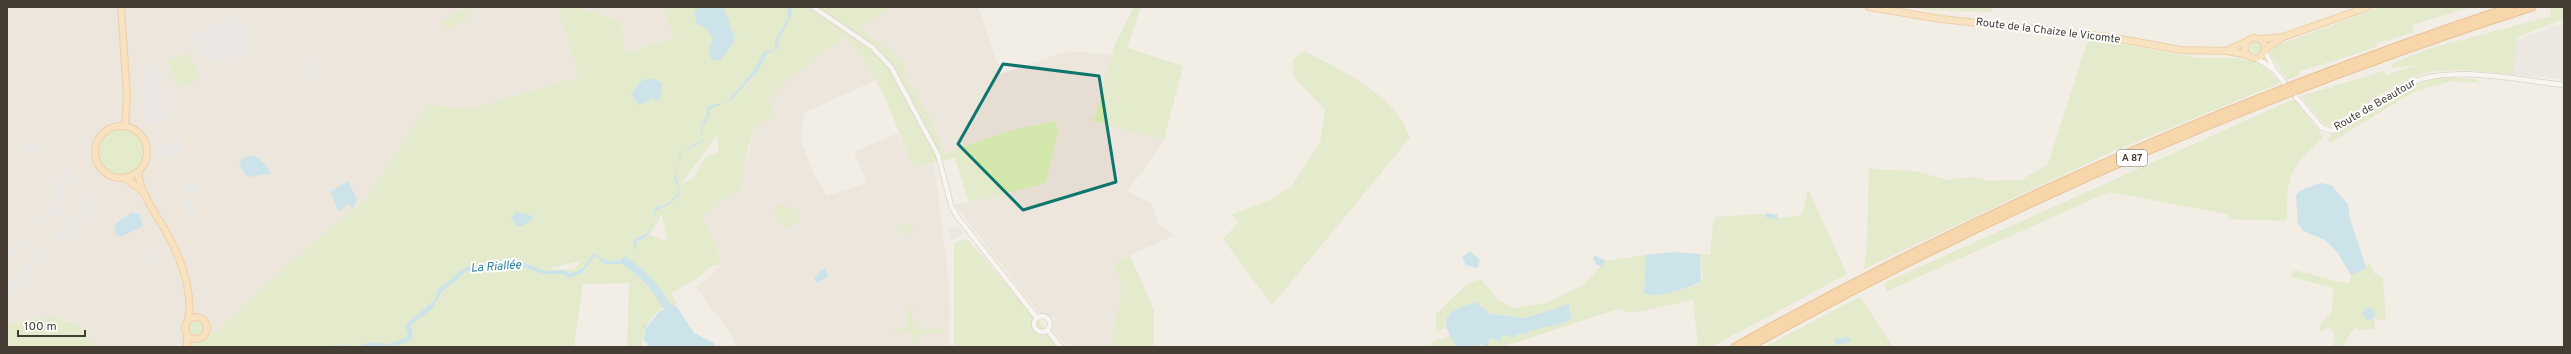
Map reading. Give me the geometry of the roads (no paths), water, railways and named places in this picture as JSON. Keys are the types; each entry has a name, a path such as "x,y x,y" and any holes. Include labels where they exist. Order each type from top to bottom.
{"highway":[{"name":"A 87","path":"1735,347 1936,241 2124,154 2318,75 2511,7"},
{"name":"A 87","path":"1749,347 1945,244 2127,160 2327,79 2532,7"}],"main road":[{"path":"121,7 127,102 125,126"},
{"name":"Route de la Chaize le Vicomte","path":"1869,7 1941,19 2109,37 2181,50 2227,51 2248,55"},
{"path":"2227,51 2253,37 2261,39 2283,37 2368,7"},
{"path":"2246,42 2245,49 2248,55 2256,58 2283,37"},
{"path":"2261,39 2266,50"},
{"path":"125,126 138,132 146,145 146,160 138,172 126,178 113,177 106,174 100,168 94,153 95,145 103,132 110,128 125,126"},
{"path":"138,172 143,193"},
{"path":"126,178 143,193 156,211 181,266 190,303 188,320 185,327 187,347"},
{"path":"190,303 200,317 205,321 207,327 204,336 198,339 191,347"},
{"path":"188,320 200,317"},
{"path":"187,335 198,339"}],"street":[{"path":"814,7 860,38 883,57 897,77 938,155 951,205 956,215 1037,318"},
{"path":"2266,50 2274,70"},
{"path":"2256,58 2274,70 2284,82"},
{"name":"Route de Beautour","path":"2296,97 2322,128 2332,131 2399,88 2432,76 2454,74 2564,85"},
{"path":"1042,316 1048,319 1050,323 1047,330 1042,332 1036,329 1034,323 1037,318 1042,316"},
{"path":"1047,330 1061,347"}],"water":[{"path":"700,7 723,7 730,23 729,26 735,35 733,43 719,61 711,59 709,49 713,38 706,28 697,24 694,12"},
{"path":"787,7 792,7 791,16 780,37 777,49 767,54 757,72 731,100 710,109 709,117 702,127 703,138 700,128 707,116 707,108 727,101 748,78 763,53 775,49 775,41 788,17"},
{"path":"645,79 655,79 662,83 660,101 652,99 651,95 648,101 639,105 631,94 639,83"},
{"path":"703,139 703,141 682,153 679,163 679,154"},
{"path":"254,155 266,165 271,174 252,177 245,174 239,163 243,158"},
{"path":"677,170 676,173 680,195 668,205 655,211 654,219 654,208 667,204 679,193 674,176"},
{"path":"348,181 357,199 353,208 347,203 343,209 338,211 331,195 331,191"},
{"path":"2320,183 2331,185 2348,204 2350,219 2365,264 2365,269 2351,275 2337,252 2325,240 2303,231 2298,224 2296,196 2299,191"},
{"path":"132,212 139,214 143,226 123,236 117,236 114,229 117,223"},
{"path":"516,212 531,215 533,219 522,226 517,226 511,218"},
{"path":"1766,213 1778,215 1777,220 1765,217"},
{"path":"653,221 646,238 637,241 635,250 630,254 634,250 634,240 647,233"},
{"path":"1470,251 1480,260 1477,268 1466,265 1462,258"},
{"path":"1673,252 1700,254 1701,281 1689,287 1665,294 1657,295 1644,293 1646,255"},
{"name":"La Riallée","path":"593,254 608,261 624,260 630,256 624,264 605,264 595,256 582,273 569,278 563,274 543,274 521,266 497,267 486,271 467,271 442,292 432,309 411,325 413,337 408,342 386,347 371,348 323,347 338,345 360,346 369,342 388,344 407,337 408,334 405,326 408,322 434,301 438,289 466,268 479,266 487,268 494,263 521,262 546,271 566,270 570,274 583,268"},
{"path":"1595,255 1606,261 1601,267 1596,264 1593,258"},
{"path":"822,269 825,269 828,277 817,283 814,279"},
{"path":"1476,302 1490,314 1526,318 1569,304 1571,319 1567,322 1529,331 1526,335 1521,333 1511,338 1508,335 1502,336 1499,342 1494,338 1489,339 1488,346 1484,346 1482,342 1476,347 1457,347 1447,329 1447,317 1457,309"},
{"path":"671,304 678,308 694,333 714,343 716,347 650,347 643,339 646,330 643,327 643,324 646,328 659,312"},
{"path":"2371,308 2374,309 2374,319 2367,320 2364,319 2363,312 2364,309"},
{"path":"1850,338 1850,342 1835,345 1835,339"}],"waterway":[{"path":"625,261 648,281 666,306"}]}
